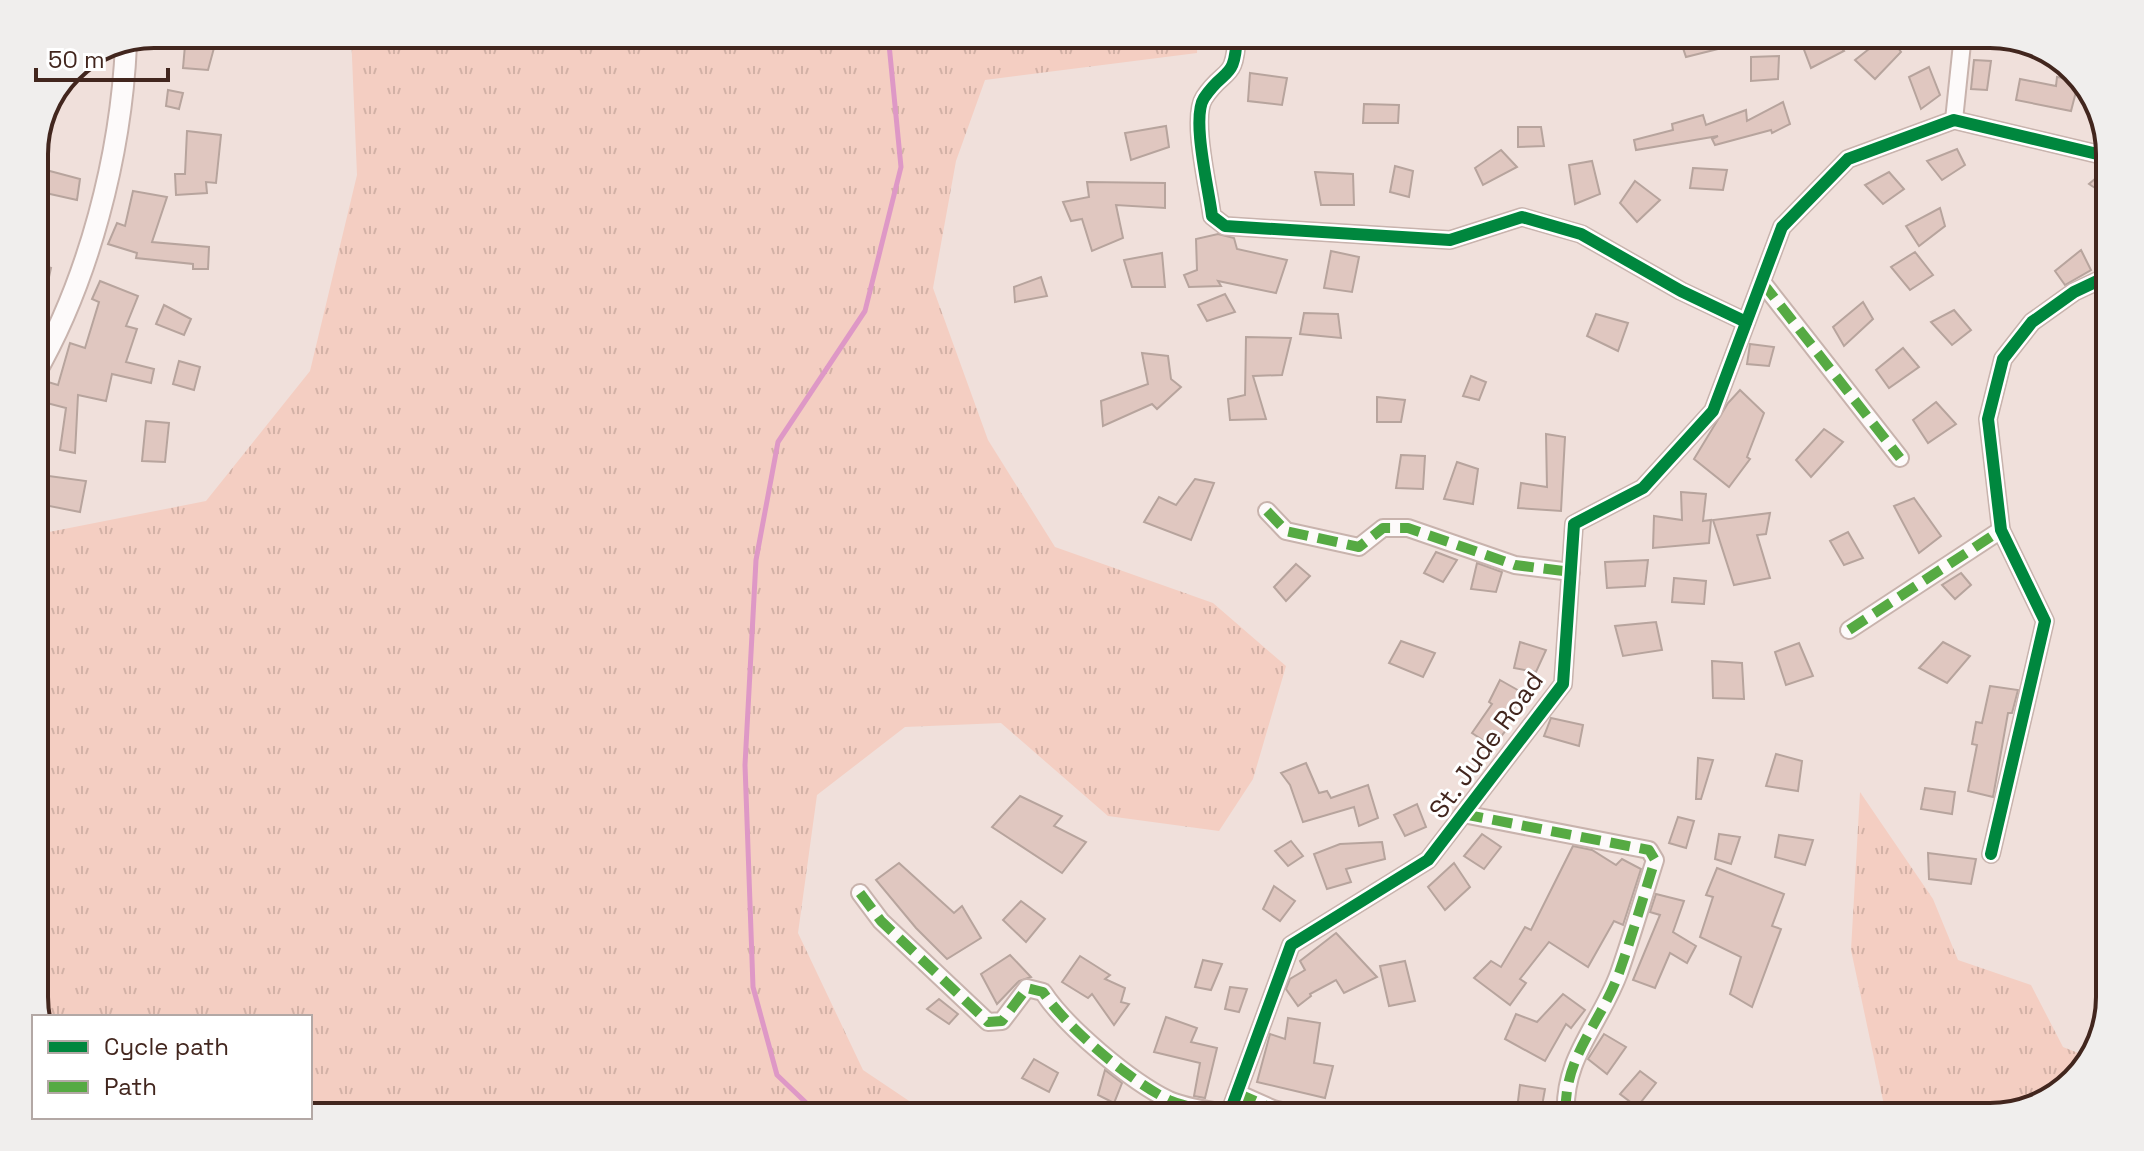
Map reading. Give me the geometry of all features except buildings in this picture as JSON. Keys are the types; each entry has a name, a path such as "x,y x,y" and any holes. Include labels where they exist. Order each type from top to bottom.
{"street":[{"path":"1236,48 1230,74 1204,98 1199,114 1212,216 1225,226 1450,240 1522,217 1581,234 1681,291 1746,322"},
{"path":"1962,48 1954,120 2096,154"},
{"path":"48,351 61,328 82,274 120,128 125,53"},
{"name":"St. Jude Road","path":"1234,1103 1291,945 1428,860 1563,684 1574,524 1643,488 1713,411 1782,227 1848,159 1954,120"},
{"path":"1762,282 1900,458"},
{"path":"1991,854 2045,621 2001,530 1988,419 2003,359 2032,322 2074,292 2096,282"},
{"path":"1267,511 1286,531 1359,547 1383,528 1408,528 1515,565 1571,572"},
{"path":"1849,630 2001,530"},
{"path":"1463,814 1649,850 1655,860 1618,976 1570,1068 1565,1103"},
{"path":"860,893 881,921 988,1022 1002,1021 1027,988 1043,992 1057,1013 1092,1043 1170,1100 1181,1103"},
{"path":"1237,1093 1260,1103"}],"green space":[{"path":"352,48 1197,48 1197,53 985,80 956,161 933,288 988,440 1055,547 1213,603 1286,666 1253,779 1219,831 1108,816 1001,723 905,727 817,795 798,933 863,1070 912,1103 312,1103 312,1015 50,1015 48,532 206,501 310,371 357,175"},
{"path":"1860,792 1933,899 1958,960 2031,985 2063,1047 2079,1053 2060,1077 2037,1092 2018,1099 1990,1103 1884,1103 1851,950"}],"waterway":[{"path":"806,1103 777,1075 753,987 745,765 756,560 778,442 865,311 901,167 889,48"}],"marked path":[{"path":"1762,282 1900,458"},
{"path":"1267,511 1286,531 1359,547 1383,528 1408,528 1515,565 1571,572"},
{"path":"1849,630 2001,530"},
{"path":"1463,814 1649,850 1655,860 1619,973 1576,1059 1566,1103"},
{"path":"860,893 881,921 988,1022 1002,1021 1027,988 1043,992 1067,1021 1118,1067 1177,1103"},
{"path":"1237,1093 1260,1103"}],"cycle path":[{"path":"1236,48 1228,72 1204,98 1199,121 1212,216 1225,226 1450,240 1522,217 1581,234 1681,291 1746,322"},
{"path":"1233,1103 1291,945 1428,860 1563,684 1574,524 1643,488 1713,411 1782,227 1848,159 1954,120 2096,154"},
{"path":"1991,854 2045,621 2001,530 1988,419 2003,359 2032,322 2074,292 2096,282"}]}
